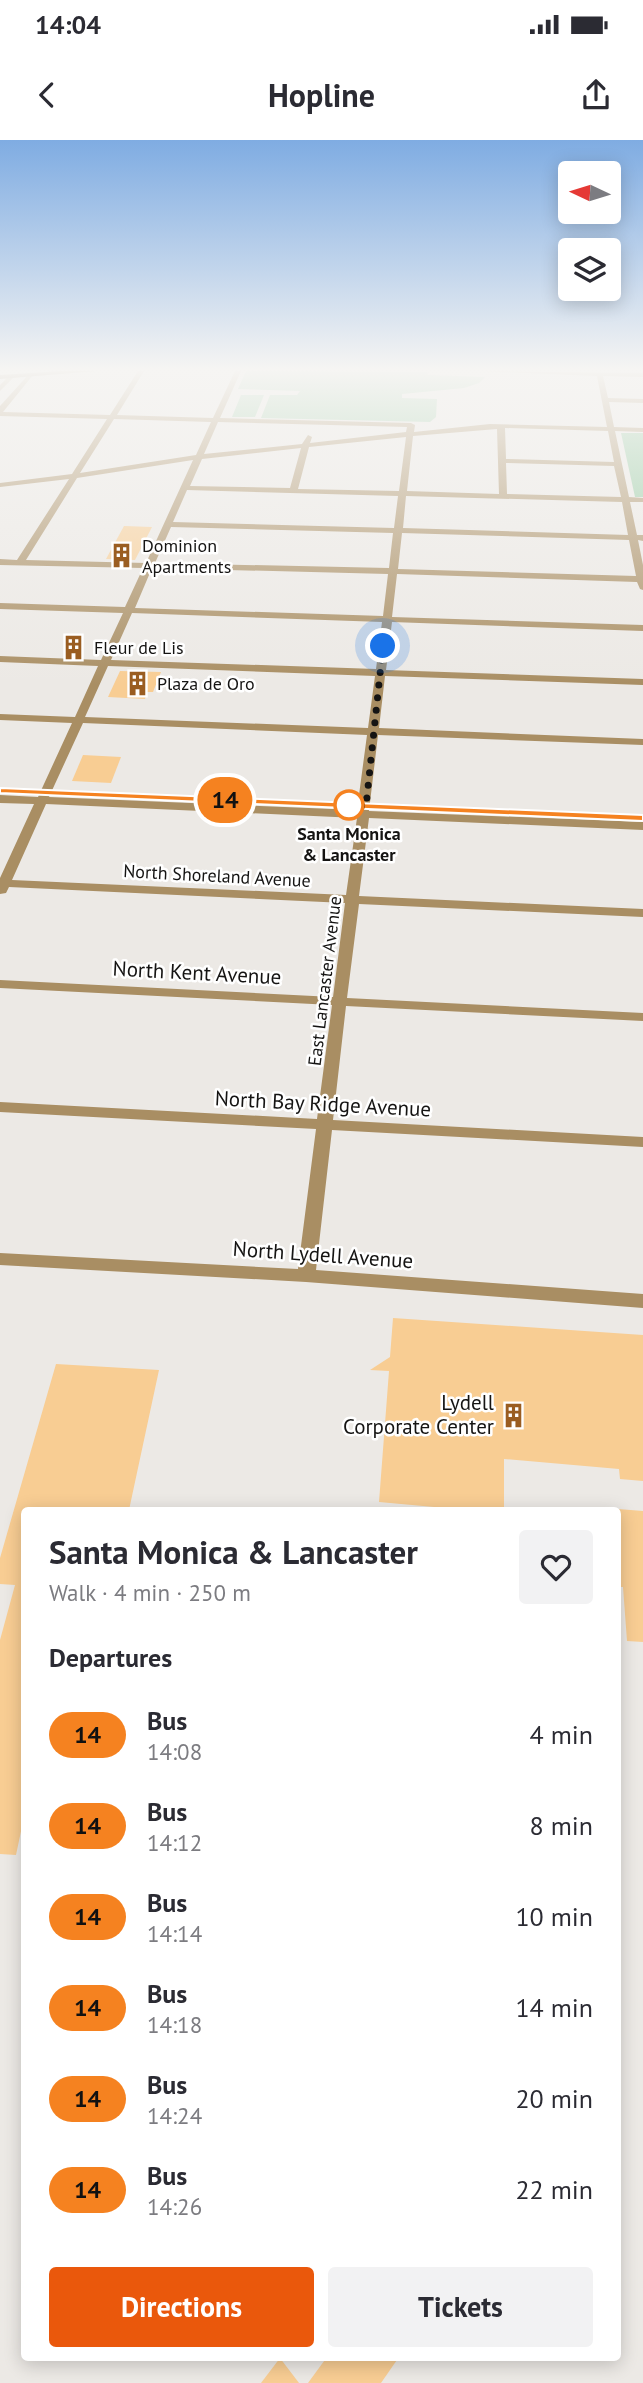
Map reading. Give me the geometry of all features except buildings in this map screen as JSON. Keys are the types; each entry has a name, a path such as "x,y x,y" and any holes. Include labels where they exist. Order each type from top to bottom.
{"street":[{"path":"0,485 82,476"},
{"path":"2,886 190,476"},
{"path":"293,491 297,476"},
{"name":"East Lancaster Avenue","path":"306,1276 405,476"},
{"path":"502,476 503,496"},
{"path":"0,562 393,571 642,582 620,476"},
{"path":"20,563 74,477"},
{"path":"185,488 643,500"},
{"path":"169,524 643,538"},
{"path":"0,606 643,628"},
{"path":"0,659 643,681"},
{"path":"0,717 643,742"},
{"path":"0,791 45,797"},
{"path":"0,799 45,797 643,818"},
{"path":"365,810 643,826"},
{"name":"North Shoreland Avenue","path":"2,886 643,913"},
{"name":"North Kent Avenue","path":"0,984 643,1017"},
{"name":"North Bay Ridge Avenue","path":"0,1107 643,1142"},
{"name":"North Lydell Avenue","path":"0,1259 306,1276 643,1301"}],"green space":[{"path":"630,476 643,476 643,497 635,497"}],"bus line":[{"name":"14","path":"0,791 643,818"}],"place":[{"name":"Dominion Apartments","path":"122,556"},
{"name":"Fleur de Lis","path":"74,648"},
{"name":"Plaza de Oro","path":"137,684"},
{"name":"Santa Monica & Lancaster","path":"349,805"},
{"name":"Lydell Corporate Center","path":"514,1415"}],"route":[{"path":"349,805 366,806 383,646"}]}
